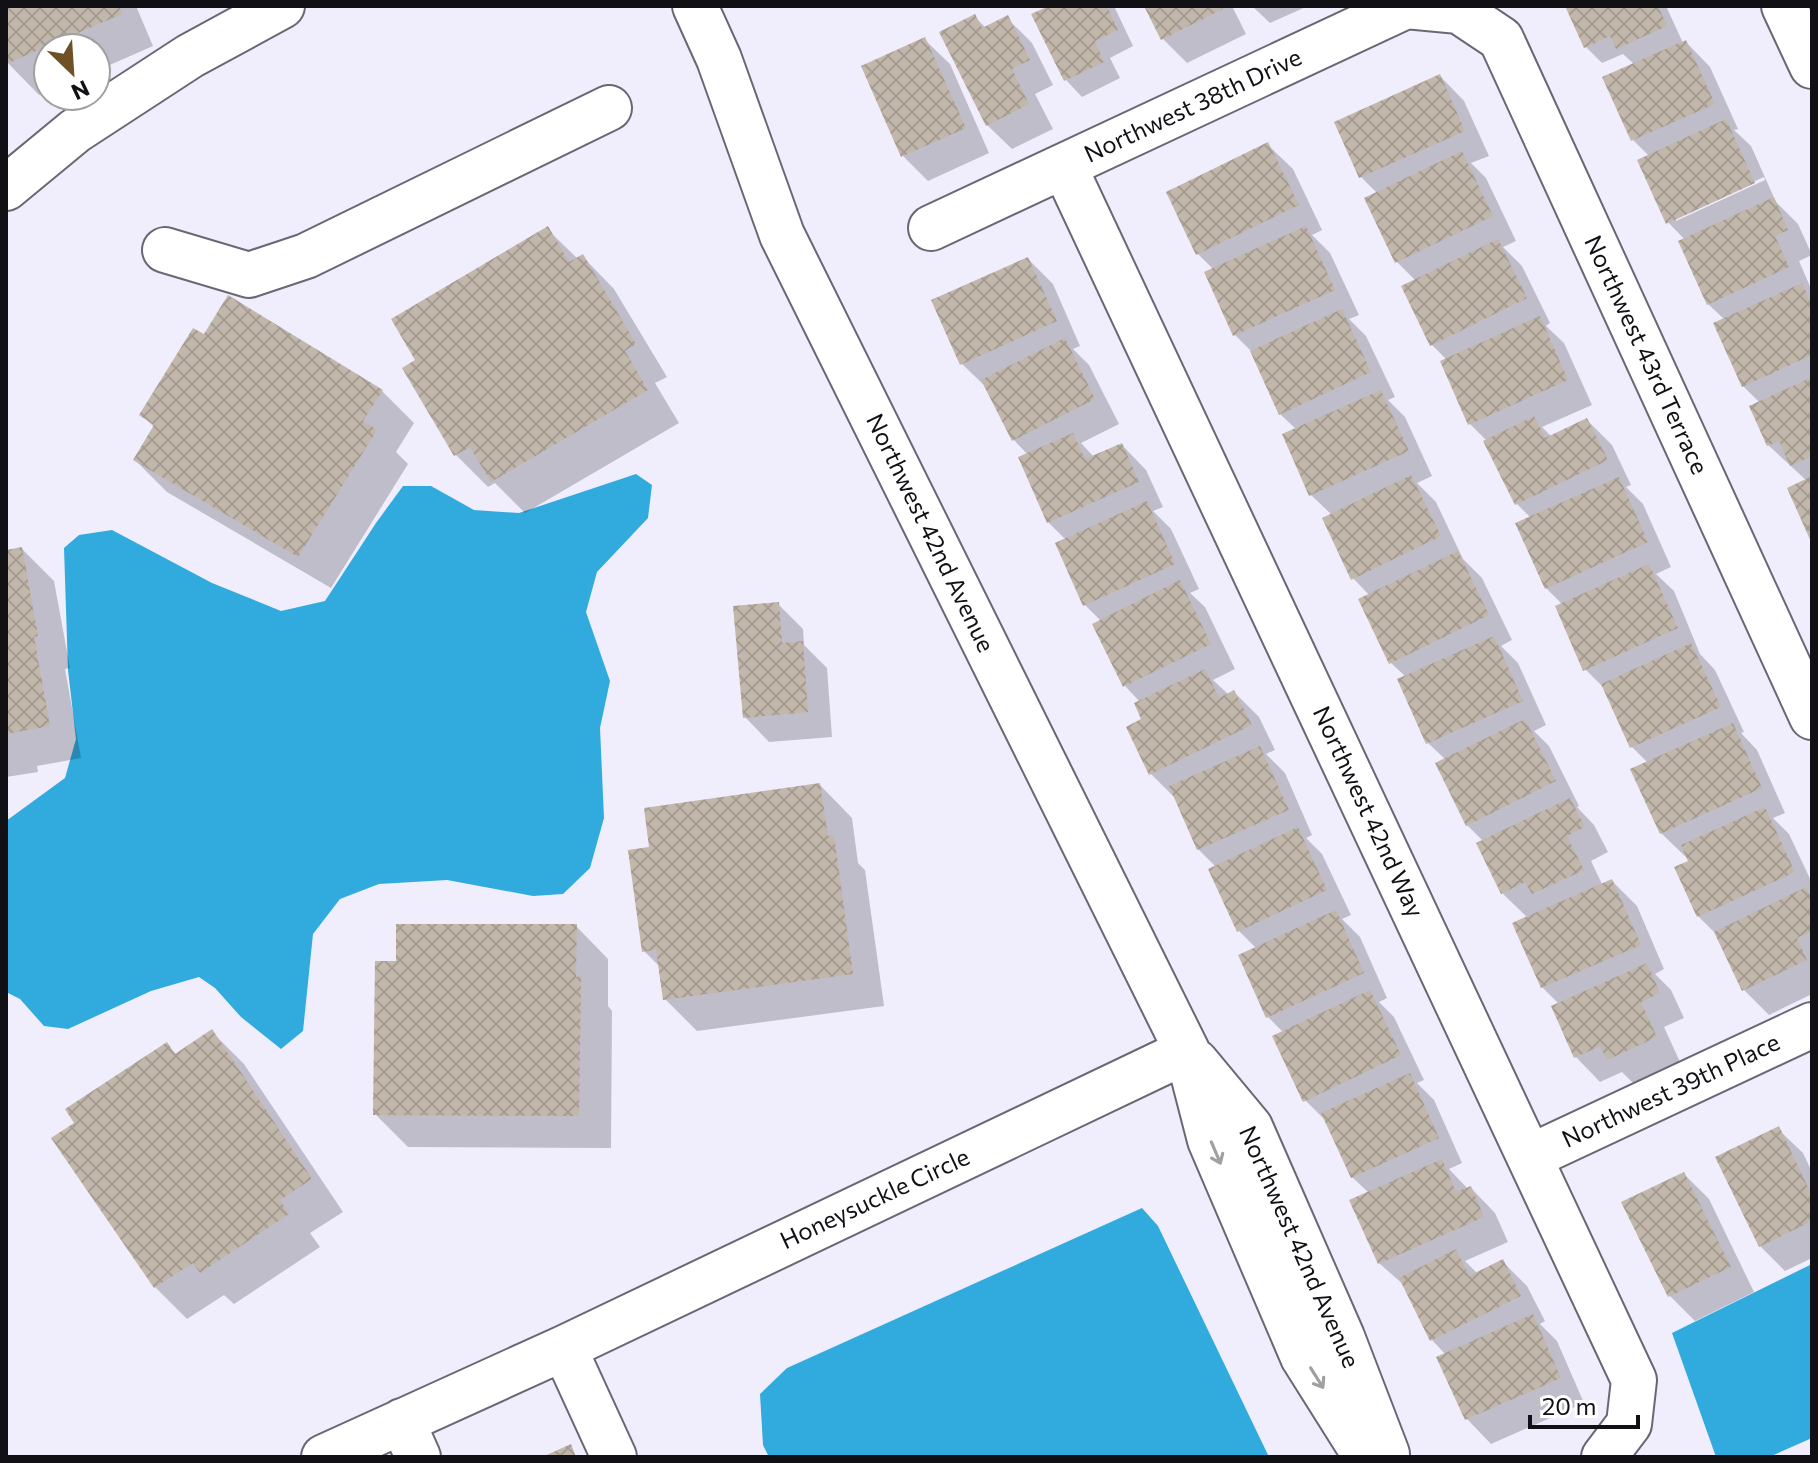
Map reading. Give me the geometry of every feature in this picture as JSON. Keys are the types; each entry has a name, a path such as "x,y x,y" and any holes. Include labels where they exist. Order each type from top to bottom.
{"street":[{"path":"6,188 75,131 190,56 282,6"},
{"name":"Northwest 42nd Avenue","path":"695,6 719,59 782,235 1187,1051 1210,1140 1303,1357 1366,1457"},
{"name":"Northwest 38th Drive","path":"931,228 1406,6 1459,11"},
{"path":"1784,6 1812,66"},
{"name":"Northwest 43rd Terrace","path":"1459,11 1501,39 1812,717"},
{"path":"165,250 249,275 306,256 609,108"},
{"name":"Northwest 42nd Way","path":"1064,166 1634,1380 1629,1424 1604,1457"},
{"name":"Northwest 39th Place","path":"1530,1157 1812,1025"},
{"name":"Northwest 42nd Avenue","path":"1187,1051 1250,1127 1322,1290 1388,1457"},
{"name":"Honeysuckle Circle","path":"324,1457 410,1439 564,1348 1187,1051"},
{"path":"1282,1308 1322,1290"},
{"path":"564,1348 614,1457"}],"water":[{"path":"636,474 652,485 648,518 597,572 586,612 610,681 600,728 604,818 590,868 563,894 533,896 447,880 379,884 340,899 313,934 303,1031 281,1049 199,977 151,991 68,1029 44,1026 20,999 6,992 6,821 65,778 76,739 68,670 64,548 79,535 112,530 212,583 281,611 325,601 403,486 431,486 474,510 519,513"},
{"path":"1142,1208 1158,1226 1269,1457 769,1457 763,1445 760,1394 787,1368"},
{"path":"1812,1264 1812,1438 1769,1457 1716,1457 1672,1333"}],"building":[{"path":"6,6 119,6 122,14 80,32 32,32 32,53 6,64"},
{"path":"1049,6 1107,6 1118,30 1095,41 1104,62 1064,81 1031,14"},
{"path":"1144,6 1221,6 1223,9 1161,40"},
{"path":"1565,6 1658,6 1667,26 1616,49 1610,36 1584,48"},
{"path":"975,14 982,28 1008,15 1030,60 1012,69 1029,104 986,126 939,32"},
{"path":"925,37 966,128 901,157 861,66"},
{"path":"1686,40 1715,104 1631,141 1602,77"},
{"path":"1440,74 1465,131 1359,178 1334,122"},
{"path":"1726,119 1755,183 1666,224 1637,160"},
{"path":"1268,142 1299,205 1196,255 1166,192"},
{"path":"1462,151 1493,216 1395,263 1364,198"},
{"path":"1774,197 1788,230 1775,236 1789,267 1707,305 1678,241"},
{"path":"548,226 569,262 583,254 636,344 625,351 648,390 491,482 470,447 454,456 402,368 415,360 391,319"},
{"path":"1306,226 1335,290 1233,336 1204,272"},
{"path":"1498,239 1527,298 1430,346 1401,286"},
{"path":"1028,257 1057,321 960,365 931,300"},
{"path":"1802,283 1812,305 1812,355 1742,387 1713,323"},
{"path":"228,295 383,390 363,421 377,430 298,557 133,460 154,425 139,415 193,328 204,334"},
{"path":"1342,309 1371,372 1279,415 1250,351"},
{"path":"1540,316 1568,380 1468,425 1440,361"},
{"path":"1065,338 1095,399 1012,441 981,380"},
{"path":"1812,377 1812,456 1790,466 1779,441 1767,446 1749,406"},
{"path":"1381,390 1409,451 1309,496 1282,434"},
{"path":"1534,416 1545,438 1587,418 1608,460 1515,505 1483,441"},
{"path":"1073,433 1085,459 1122,443 1139,482 1047,523 1018,457"},
{"path":"1411,475 1441,536 1351,580 1322,518"},
{"path":"1812,476 1812,544 1787,488"},
{"path":"1619,477 1648,542 1545,589 1515,523"},
{"path":"1147,501 1175,564 1083,606 1055,543"},
{"path":"22,547 50,726 6,734 6,550"},
{"path":"1458,551 1489,615 1389,664 1358,599"},
{"path":"1649,564 1678,628 1583,671 1555,606"},
{"path":"1180,580 1211,644 1123,687 1092,624"},
{"path":"779,602 782,643 803,641 808,712 743,718 733,606"},
{"path":"1494,636 1523,701 1426,744 1397,679"},
{"path":"1691,643 1721,707 1630,748 1601,684"},
{"path":"1205,669 1219,698 1234,690 1252,725 1149,775 1126,727 1141,719 1134,703"},
{"path":"1525,719 1556,781 1466,826 1435,763"},
{"path":"1733,723 1762,788 1660,834 1630,769"},
{"path":"1260,746 1289,810 1197,850 1169,786"},
{"path":"820,783 828,836 834,835 853,974 663,1000 656,950 642,952 628,850 649,847 644,808"},
{"path":"1570,798 1585,827 1567,836 1584,870 1532,894 1525,882 1501,894 1476,843"},
{"path":"1765,807 1795,872 1697,917 1674,867 1688,861 1681,845"},
{"path":"1298,827 1327,890 1237,932 1208,869"},
{"path":"1612,879 1641,945 1541,988 1512,923"},
{"path":"1806,887 1812,900 1812,931 1797,938 1807,960 1742,991 1714,932"},
{"path":"1336,910 1364,973 1266,1018 1238,955"},
{"path":"396,924 577,924 576,977 581,976 579,1116 373,1115 375,961 396,961"},
{"path":"1647,963 1660,993 1641,1002 1657,1037 1607,1060 1600,1046 1574,1058 1551,1006"},
{"path":"1370,990 1401,1055 1303,1102 1272,1036"},
{"path":"212,1029 312,1179 280,1200 289,1214 200,1273 193,1263 154,1288 51,1138 74,1123 65,1109 167,1042 175,1054"},
{"path":"1410,1073 1439,1138 1351,1178 1321,1113"},
{"path":"1779,1126 1812,1196 1812,1221 1759,1247 1715,1157"},
{"path":"1442,1159 1456,1192 1471,1186 1484,1217 1378,1264 1349,1200"},
{"path":"1684,1172 1731,1267 1668,1297 1621,1202"},
{"path":"1456,1249 1469,1276 1503,1259 1521,1296 1430,1341 1399,1278"},
{"path":"1533,1314 1561,1378 1465,1420 1436,1357"},
{"path":"571,1444 576,1457 542,1457"}]}
